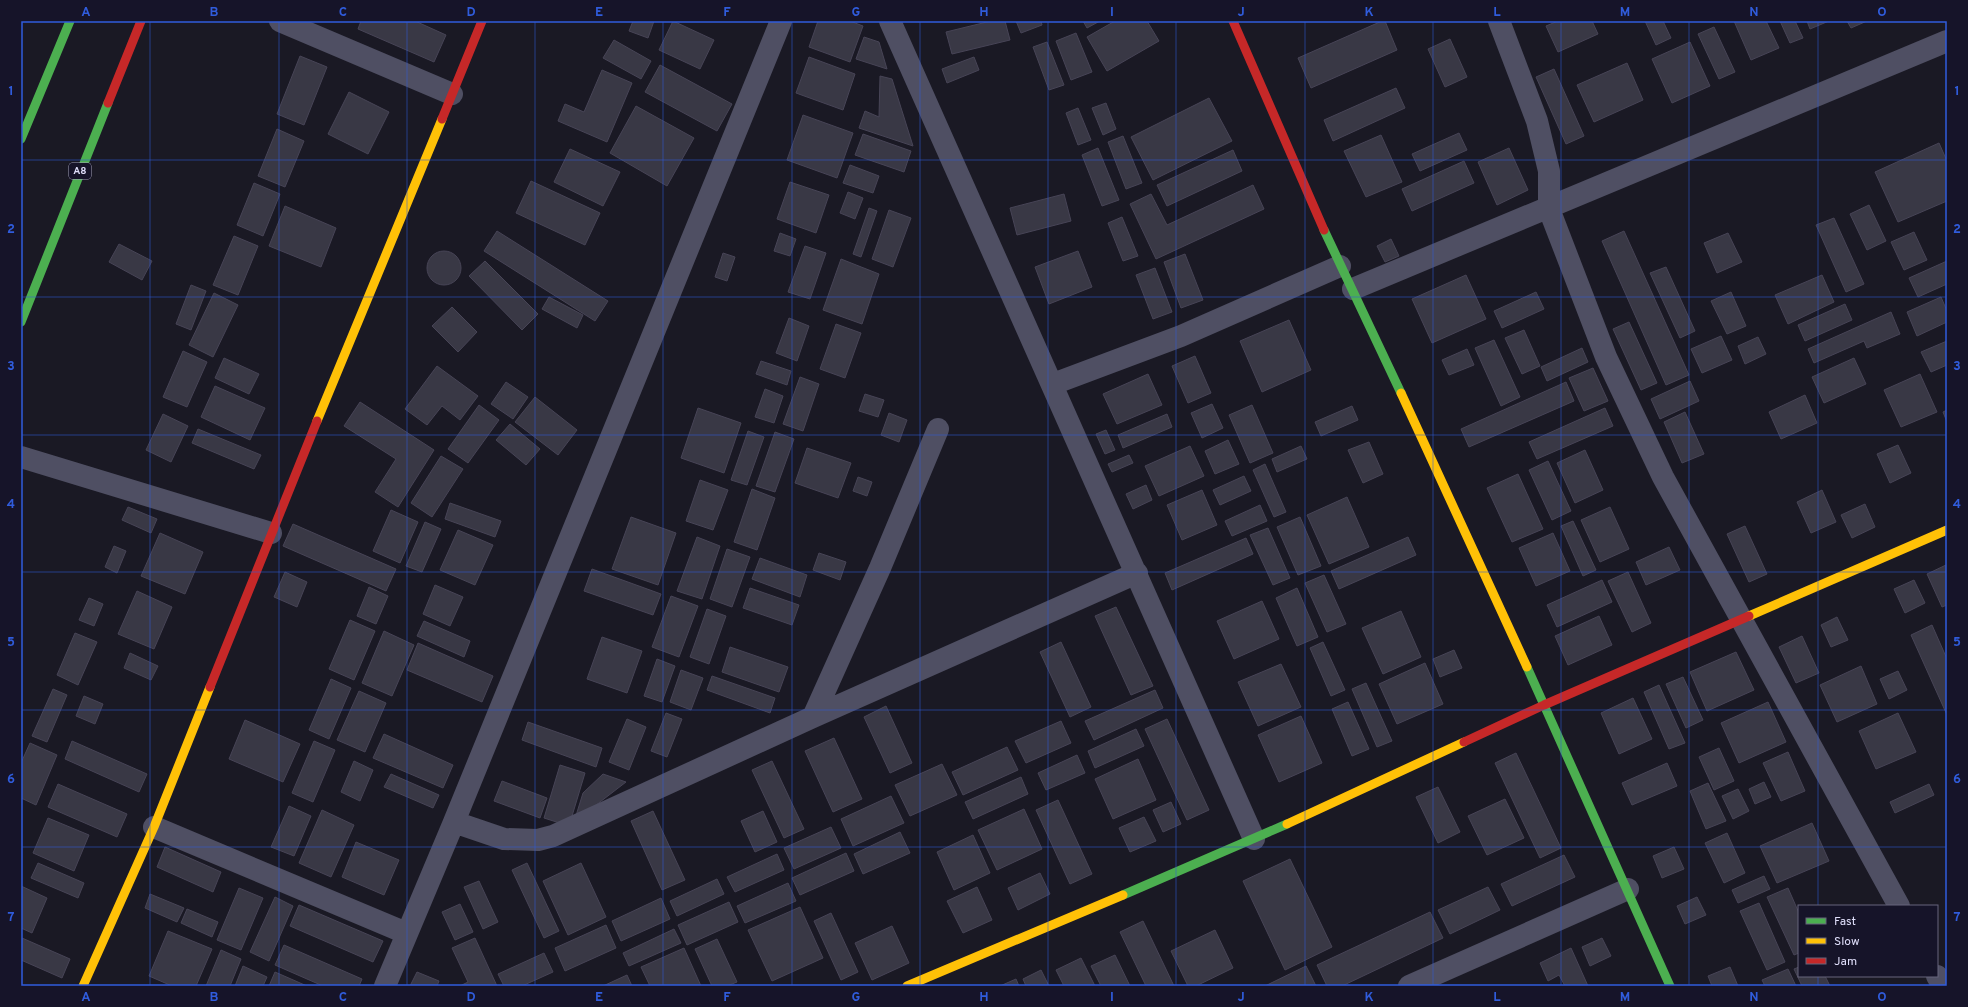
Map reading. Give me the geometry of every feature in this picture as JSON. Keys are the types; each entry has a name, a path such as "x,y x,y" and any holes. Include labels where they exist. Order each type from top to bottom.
{"main road":[{"path":"21,139 70,21"},
{"name":"A8","path":"21,322 140,21"},
{"path":"83,986 154,827 271,533 482,21"},
{"path":"1233,21 1340,266 1353,290 1544,705 1628,889 1670,986"},
{"path":"907,986 1254,839 1544,705 1947,530"}],"street":[{"path":"280,21 452,94"},
{"path":"385,986 454,822 781,21"},
{"path":"890,21 1053,384 1254,839"},
{"path":"1499,21 1537,121 1549,171 1549,209 1606,357 1663,477 1898,905"},
{"path":"1353,290 1947,41"},
{"path":"1053,384 1181,336 1340,266"},
{"path":"813,717 880,568 938,429"},
{"path":"21,457 271,533"},
{"path":"454,822 504,839 538,840 553,836 813,717 1137,573"},
{"path":"154,827 406,933"},
{"path":"1409,986 1628,889"},
{"path":"1938,977 1942,986"}],"building":[{"path":"361,21 415,21 446,35 434,62 358,29"},
{"path":"633,21 654,21 648,38 629,31"},
{"path":"673,21 714,40 700,69 659,50"},
{"path":"818,21 850,21 863,26 850,62 809,47"},
{"path":"991,21 1005,21 1010,40 952,54 946,32"},
{"path":"1016,21 1041,21 1042,25 1021,33"},
{"path":"1083,21 1100,21 1087,28"},
{"path":"1115,21 1147,21 1159,41 1107,71 1087,37"},
{"path":"1385,21 1397,50 1311,88 1298,58"},
{"path":"1558,21 1592,21 1598,34 1558,52 1546,26"},
{"path":"1645,21 1663,21 1671,38 1656,45"},
{"path":"1734,21 1766,21 1779,48 1751,60"},
{"path":"1780,21 1795,21 1803,38 1790,43"},
{"path":"1807,21 1829,21 1810,29"},
{"path":"1847,21 1867,21 1851,28"},
{"path":"1714,27 1735,72 1719,79 1698,34"},
{"path":"1076,33 1092,72 1071,80 1056,41"},
{"path":"864,37 879,42 887,69 856,59"},
{"path":"1450,39 1467,77 1445,87 1428,49"},
{"path":"614,40 651,61 641,79 603,58"},
{"path":"1047,42 1064,85 1049,90 1033,47"},
{"path":"1690,42 1710,86 1672,103 1652,59"},
{"path":"300,56 327,67 304,125 277,114"},
{"path":"809,57 855,74 843,110 796,93"},
{"path":"974,57 979,70 947,83 942,69"},
{"path":"1627,63 1643,100 1594,122 1577,85"},
{"path":"660,65 732,104 717,131 645,92"},
{"path":"1554,69 1584,136 1566,144 1536,77"},
{"path":"602,70 632,83 607,142 558,121 565,104 584,112"},
{"path":"880,76 892,79 913,146 859,128 865,111 879,117"},
{"path":"1396,88 1405,108 1333,141 1324,120"},
{"path":"349,92 389,112 368,154 328,134"},
{"path":"1209,98 1232,141 1153,180 1131,137"},
{"path":"1106,103 1116,129 1103,135 1092,108"},
{"path":"636,106 694,138 667,186 610,153"},
{"path":"1078,108 1091,140 1078,145 1066,113"},
{"path":"803,115 853,133 837,178 787,160"},
{"path":"277,129 304,141 285,187 258,176"},
{"path":"1459,133 1467,150 1420,171 1412,154"},
{"path":"863,134 911,151 904,172 855,155"},
{"path":"1381,135 1402,182 1366,197 1344,151"},
{"path":"1123,136 1142,183 1126,189 1108,142"},
{"path":"1939,143 1947,161 1947,201 1898,222 1875,172"},
{"path":"1098,148 1119,200 1102,206 1082,155"},
{"path":"1509,148 1528,190 1497,205 1478,162"},
{"path":"570,149 620,172 603,206 554,182"},
{"path":"1233,150 1242,171 1167,206 1157,185"},
{"path":"1464,161 1474,183 1412,211 1402,189"},
{"path":"850,165 879,176 873,193 843,183"},
{"path":"531,181 600,213 585,245 516,213"},
{"path":"790,182 829,195 816,233 777,219"},
{"path":"254,183 280,194 263,236 237,225"},
{"path":"1253,185 1264,209 1156,259 1130,204 1151,194 1167,225"},
{"path":"848,192 863,198 855,219 840,213"},
{"path":"1064,194 1071,221 1017,235 1010,208"},
{"path":"1869,205 1886,241 1867,250 1850,214"},
{"path":"285,206 336,228 321,267 269,246"},
{"path":"869,208 877,211 861,257 853,254"},
{"path":"889,210 911,218 893,267 872,259"},
{"path":"1122,217 1138,256 1123,261 1108,223"},
{"path":"1834,218 1864,284 1846,292 1816,225"},
{"path":"497,231 608,301 595,321 484,251"},
{"path":"1624,231 1689,375 1666,385 1602,241"},
{"path":"1914,232 1927,260 1904,270 1891,242"},
{"path":"780,233 796,239 790,256 774,251"},
{"path":"1728,233 1742,262 1717,273 1704,243"},
{"path":"234,236 258,246 238,295 213,285"},
{"path":"1391,239 1399,256 1385,262 1377,246"},
{"path":"119,244 152,261 142,280 109,262"},
{"path":"805,246 826,253 810,299 788,292"},
{"path":"444,251 456,256 461,268 456,280 444,285 432,280 427,268 432,256"},
{"path":"1078,251 1092,287 1049,304 1035,267"},
{"path":"723,253 735,257 727,281 715,277"},
{"path":"1185,254 1203,300 1181,308 1164,262"},
{"path":"841,259 879,274 862,324 823,310"},
{"path":"485,261 538,314 522,330 469,276"},
{"path":"1947,261 1947,284 1918,297 1909,278"},
{"path":"1666,267 1695,331 1680,338 1650,273"},
{"path":"1155,268 1172,312 1153,319 1136,275"},
{"path":"1466,275 1486,319 1432,343 1412,299"},
{"path":"1822,275 1834,302 1788,324 1775,295"},
{"path":"191,285 206,291 191,330 176,324"},
{"path":"1536,292 1544,309 1502,328 1494,311"},
{"path":"1731,292 1746,326 1727,334 1711,301"},
{"path":"214,293 238,305 213,357 189,345"},
{"path":"549,297 583,315 577,328 542,309"},
{"path":"1941,297 1947,311 1947,322 1917,336 1907,312"},
{"path":"1845,304 1852,320 1805,341 1798,325"},
{"path":"452,307 477,332 458,352 432,326"},
{"path":"1891,312 1900,334 1867,348 1864,341 1814,363 1808,349"},
{"path":"789,318 809,326 797,361 776,353"},
{"path":"1289,320 1311,370 1262,392 1240,341"},
{"path":"1629,322 1657,383 1641,390 1613,329"},
{"path":"836,324 861,333 845,378 820,369"},
{"path":"1524,330 1540,366 1522,374 1505,338"},
{"path":"1721,336 1732,360 1702,373 1691,349"},
{"path":"1758,337 1766,354 1745,364 1738,346"},
{"path":"1494,340 1520,397 1501,406 1475,348"},
{"path":"1947,341 1947,365 1931,372 1921,352"},
{"path":"1582,348 1588,362 1547,381 1541,367"},
{"path":"1467,349 1474,365 1449,375 1442,360"},
{"path":"183,351 207,362 187,407 163,397"},
{"path":"1195,356 1211,393 1188,403 1172,366"},
{"path":"224,358 259,374 249,394 215,378"},
{"path":"1854,358 1866,384 1824,403 1812,377"},
{"path":"761,361 791,371 787,385 756,374"},
{"path":"437,366 478,396 460,420 442,406 427,425 405,409"},
{"path":"1593,368 1608,401 1584,411 1569,378"},
{"path":"1148,374 1162,405 1117,424 1103,394"},
{"path":"1920,374 1937,412 1901,427 1884,390"},
{"path":"800,377 819,384 803,431 783,424"},
{"path":"1690,381 1699,401 1660,419 1651,399"},
{"path":"506,382 528,397 513,419 491,404"},
{"path":"1566,382 1574,401 1469,447 1461,429"},
{"path":"215,386 265,408 250,440 201,417"},
{"path":"765,389 783,396 774,423 755,417"},
{"path":"865,394 884,400 878,417 859,411"},
{"path":"1805,395 1817,423 1781,439 1769,412"},
{"path":"535,397 577,430 558,455 515,422"},
{"path":"360,402 434,450 398,507 375,492 396,459 344,426"},
{"path":"1212,404 1223,428 1202,438 1191,413"},
{"path":"479,405 499,420 468,463 448,449"},
{"path":"1252,405 1273,453 1250,463 1229,415"},
{"path":"1352,406 1358,420 1321,436 1315,422"},
{"path":"698,408 741,423 724,473 681,458"},
{"path":"1605,408 1613,426 1537,459 1529,442"},
{"path":"1947,410 1947,422 1943,412"},
{"path":"1685,412 1704,454 1682,463 1664,422"},
{"path":"889,413 907,420 899,442 881,435"},
{"path":"163,414 188,426 171,462 146,450"},
{"path":"1167,414 1172,427 1123,448 1118,435"},
{"path":"510,424 540,449 526,465 496,440"},
{"path":"198,429 261,455 254,469 192,443"},
{"path":"1106,430 1115,450 1105,454 1096,434"},
{"path":"748,431 764,437 747,485 731,480"},
{"path":"775,432 794,439 775,492 756,486"},
{"path":"1228,440 1239,464 1215,474 1205,451"},
{"path":"1369,442 1383,474 1363,483 1348,450"},
{"path":"1898,445 1911,473 1890,483 1877,454"},
{"path":"1190,446 1204,476 1159,496 1145,466"},
{"path":"1301,446 1307,459 1277,472 1272,459"},
{"path":"807,448 851,463 838,498 795,483"},
{"path":"1585,450 1603,490 1575,503 1557,463"},
{"path":"1129,455 1133,463 1112,472 1108,464"},
{"path":"441,456 463,469 432,517 411,503"},
{"path":"1548,461 1571,511 1552,520 1529,470"},
{"path":"1265,464 1286,512 1274,517 1253,470"},
{"path":"1518,474 1543,529 1512,542 1487,488"},
{"path":"1244,476 1251,491 1220,505 1213,490"},
{"path":"858,477 872,482 867,496 853,491"},
{"path":"700,480 728,490 713,530 686,521"},
{"path":"1146,485 1152,500 1133,509 1126,494"},
{"path":"752,489 775,498 757,550 734,542"},
{"path":"1202,490 1217,525 1182,540 1167,505"},
{"path":"1822,490 1836,522 1811,533 1797,502"},
{"path":"1347,497 1369,547 1329,564 1307,515"},
{"path":"450,503 501,521 495,537 445,519"},
{"path":"1865,504 1875,527 1852,538 1841,515"},
{"path":"1260,505 1267,521 1232,536 1225,521"},
{"path":"128,507 157,519 151,533 122,520"},
{"path":"1610,507 1629,549 1600,562 1581,520"},
{"path":"391,510 418,522 400,563 373,551"},
{"path":"631,517 676,533 658,585 612,569"},
{"path":"1300,517 1321,566 1298,575 1277,527"},
{"path":"1573,521 1596,570 1583,576 1561,526"},
{"path":"425,522 441,529 422,572 406,566"},
{"path":"293,524 396,569 386,591 283,546"},
{"path":"1745,526 1767,574 1749,582 1727,534"},
{"path":"1268,528 1290,578 1273,585 1250,535"},
{"path":"458,530 493,545 475,585 440,570"},
{"path":"160,533 203,552 185,594 141,576"},
{"path":"1553,533 1570,571 1536,586 1519,548"},
{"path":"697,537 720,546 702,599 677,591"},
{"path":"1408,537 1416,555 1339,589 1331,571"},
{"path":"1246,538 1253,554 1172,590 1165,573"},
{"path":"114,546 126,551 117,573 105,567"},
{"path":"1669,547 1680,570 1646,585 1636,562"},
{"path":"727,549 750,557 732,607 710,599"},
{"path":"819,553 846,562 840,580 813,570"},
{"path":"760,558 807,575 800,597 752,579"},
{"path":"1946,565 1947,605 1942,607 1927,574"},
{"path":"592,569 661,594 653,615 584,591"},
{"path":"285,572 307,582 297,607 274,597"},
{"path":"1628,572 1651,623 1632,632 1608,581"},
{"path":"1324,575 1346,624 1327,632 1305,583"},
{"path":"1602,580 1612,602 1557,627 1547,605"},
{"path":"1914,580 1925,603 1905,613 1894,589"},
{"path":"435,585 463,597 450,626 423,614"},
{"path":"369,587 388,596 376,624 357,616"},
{"path":"750,588 799,605 792,625 743,608"},
{"path":"1297,588 1318,637 1297,646 1276,598"},
{"path":"137,591 172,607 154,649 118,634"},
{"path":"671,596 698,606 679,657 652,647"},
{"path":"89,598 103,604 94,626 79,620"},
{"path":"1262,601 1279,639 1234,659 1217,621"},
{"path":"1116,607 1153,686 1131,695 1095,616"},
{"path":"707,609 726,616 709,664 690,657"},
{"path":"1401,611 1421,657 1383,674 1362,628"},
{"path":"1599,616 1612,645 1568,665 1555,636"},
{"path":"1837,617 1848,640 1831,647 1821,625"},
{"path":"350,620 375,631 354,680 329,669"},
{"path":"424,621 470,641 464,657 417,636"},
{"path":"1932,625 1947,659 1947,715 1911,635"},
{"path":"384,631 414,645 392,696 362,683"},
{"path":"75,633 97,642 78,685 57,675"},
{"path":"1802,636 1819,673 1796,683 1779,647"},
{"path":"602,637 642,651 627,693 587,679"},
{"path":"1061,642 1091,707 1070,717 1040,652"},
{"path":"1323,642 1345,690 1331,696 1310,648"},
{"path":"418,643 493,676 482,702 407,670"},
{"path":"730,647 788,667 779,692 722,672"},
{"path":"1454,650 1462,668 1440,677 1433,659"},
{"path":"1736,652 1754,690 1707,711 1690,672"},
{"path":"130,653 158,666 151,680 124,668"},
{"path":"657,659 675,666 662,702 644,696"},
{"path":"1425,663 1443,704 1397,724 1379,684"},
{"path":"1281,664 1301,707 1258,726 1238,682"},
{"path":"1861,666 1877,704 1837,722 1820,685"},
{"path":"681,670 703,678 691,710 670,702"},
{"path":"1898,671 1907,690 1889,699 1880,679"},
{"path":"712,676 775,698 770,713 707,690"},
{"path":"1683,677 1703,720 1686,728 1666,684"},
{"path":"331,679 351,688 329,739 309,730"},
{"path":"1366,683 1392,741 1377,747 1352,689"},
{"path":"1659,685 1685,743 1669,749 1644,692"},
{"path":"53,689 67,695 47,742 32,736"},
{"path":"1155,690 1163,708 1094,740 1085,721"},
{"path":"359,691 386,703 365,752 337,740"},
{"path":"84,696 103,704 95,724 76,716"},
{"path":"1633,698 1652,739 1619,754 1601,713"},
{"path":"1348,702 1369,749 1352,756 1332,709"},
{"path":"1768,702 1786,742 1739,763 1721,723"},
{"path":"886,706 912,763 890,773 864,717"},
{"path":"666,713 682,719 667,757 651,751"},
{"path":"1898,713 1916,752 1876,769 1859,731"},
{"path":"1301,716 1322,763 1279,782 1258,735"},
{"path":"627,719 646,727 629,770 609,762"},
{"path":"1167,719 1209,810 1187,820 1145,729"},
{"path":"245,720 300,744 283,782 229,759"},
{"path":"1061,721 1071,743 1026,763 1015,741"},
{"path":"528,722 602,748 596,767 522,740"},
{"path":"1136,729 1144,746 1095,768 1088,751"},
{"path":"384,734 453,765 443,788 373,758"},
{"path":"834,738 862,799 833,812 805,751"},
{"path":"72,741 147,774 139,792 65,759"},
{"path":"314,741 335,750 313,802 292,793"},
{"path":"30,743 57,755 36,805 21,798 21,763"},
{"path":"1007,747 1018,770 963,795 952,772"},
{"path":"1719,748 1734,781 1714,790 1699,757"},
{"path":"1788,752 1805,791 1781,801 1763,763"},
{"path":"1516,753 1561,848 1540,858 1495,763"},
{"path":"1077,755 1085,773 1046,790 1038,773"},
{"path":"1138,759 1156,800 1113,819 1095,779"},
{"path":"354,761 373,770 360,801 341,792"},
{"path":"772,761 804,829 784,838 752,770"},
{"path":"1667,763 1677,786 1632,805 1622,783"},
{"path":"942,764 957,795 910,816 895,785"},
{"path":"560,765 585,773 569,826 544,818"},
{"path":"391,774 439,795 433,808 384,787"},
{"path":"603,774 626,782 574,822 583,793"},
{"path":"1021,777 1028,794 973,819 965,802"},
{"path":"502,781 547,798 540,818 494,801"},
{"path":"1764,782 1771,797 1755,804 1749,789"},
{"path":"1708,783 1726,821 1706,829 1690,791"},
{"path":"58,784 127,814 117,837 48,807"},
{"path":"1929,784 1934,795 1895,813 1890,802"},
{"path":"1438,787 1460,832 1438,843 1416,797"},
{"path":"1738,789 1749,811 1733,819 1722,796"},
{"path":"891,796 904,823 853,846 841,819"},
{"path":"1505,799 1524,838 1487,855 1468,816"},
{"path":"1058,800 1092,874 1070,884 1036,810"},
{"path":"1171,802 1181,824 1163,832 1153,810"},
{"path":"289,806 311,816 294,856 271,847"},
{"path":"1024,809 1042,849 997,870 978,830"},
{"path":"322,810 354,825 331,877 299,863"},
{"path":"653,811 685,880 662,890 631,821"},
{"path":"763,811 777,842 755,852 741,821"},
{"path":"1144,817 1156,841 1130,852 1119,828"},
{"path":"48,818 89,835 74,871 33,853"},
{"path":"1812,823 1829,861 1777,883 1760,846"},
{"path":"831,827 841,848 794,869 784,848"},
{"path":"900,832 910,853 863,874 854,854"},
{"path":"1727,833 1745,873 1724,883 1705,843"},
{"path":"973,835 990,873 954,890 937,852"},
{"path":"356,842 399,860 384,895 342,877"},
{"path":"165,847 221,872 213,892 157,867"},
{"path":"1674,847 1684,869 1662,878 1653,856"},
{"path":"846,853 854,871 800,895 792,878"},
{"path":"777,854 784,870 735,892 727,877"},
{"path":"1564,855 1575,877 1512,906 1501,884"},
{"path":"1290,859 1332,947 1285,970 1243,881"},
{"path":"38,863 84,883 78,898 31,878"},
{"path":"527,863 559,931 544,938 512,870"},
{"path":"581,863 606,917 568,935 543,881"},
{"path":"1040,873 1050,894 1018,910 1008,888"},
{"path":"1764,876 1770,889 1738,903 1732,890"},
{"path":"717,879 724,894 677,916 670,901"},
{"path":"479,881 498,922 483,929 464,887"},
{"path":"788,883 796,901 745,923 737,906"},
{"path":"21,886 47,898 32,933 21,928"},
{"path":"977,887 992,920 963,933 947,901"},
{"path":"1488,887 1500,910 1450,934 1438,910"},
{"path":"239,888 263,898 241,950 217,940"},
{"path":"1788,888 1798,911 1798,953 1794,955 1767,897"},
{"path":"150,894 184,908 177,922 145,908"},
{"path":"275,897 293,906 269,961 250,952"},
{"path":"1697,897 1706,915 1685,924 1677,906"},
{"path":"661,898 670,919 621,941 612,921"},
{"path":"729,902 738,922 687,945 678,925"},
{"path":"1759,903 1785,962 1767,970 1740,911"},
{"path":"460,904 473,932 455,940 442,912"},
{"path":"299,905 383,941 373,962 290,926"},
{"path":"800,907 823,958 772,981 748,930"},
{"path":"187,909 218,922 212,937 181,923"},
{"path":"1430,912 1443,938 1342,986 1327,986 1317,965"},
{"path":"831,913 858,972 841,980 814,921"},
{"path":"1143,921 1174,986 1146,986 1120,932"},
{"path":"606,925 616,948 565,971 555,948"},
{"path":"892,926 909,963 872,980 855,943"},
{"path":"674,929 681,943 629,966 623,953"},
{"path":"1215,930 1233,968 1196,986 1188,986 1171,951"},
{"path":"168,931 212,949 196,986 172,986 149,976"},
{"path":"22,938 70,959 62,978 21,960"},
{"path":"475,938 497,986 460,986 468,982 452,948"},
{"path":"1602,938 1611,956 1590,966 1582,947"},
{"path":"717,939 737,982 727,986 712,986 695,949"},
{"path":"284,945 362,979 359,986 323,986 275,965"},
{"path":"684,948 701,986 650,986 641,967"},
{"path":"1571,948 1588,986 1565,986 1559,975 1548,981 1540,963"},
{"path":"221,950 241,959 230,986 206,986"},
{"path":"544,953 553,972 522,986 504,986 498,974"},
{"path":"1115,955 1130,986 1101,986 1091,966"},
{"path":"1081,958 1095,986 1064,986 1056,970"},
{"path":"243,966 267,977 263,986 235,986"},
{"path":"1306,966 1316,986 1265,986"},
{"path":"1730,967 1738,986 1712,986 1708,976"},
{"path":"1798,967 1798,977 1826,977 1830,986 1802,986 1794,969"},
{"path":"1788,969 1796,986 1765,986 1762,980"},
{"path":"1041,970 1049,986 1026,986 1023,979"},
{"path":"275,972 307,986 269,986"},
{"path":"417,972 439,981 437,986 410,986"},
{"path":"627,975 632,986 603,986"},
{"path":"1016,979 1019,986 1000,986"}],"traffic: fast":[{"path":"21,139 70,21"},
{"path":"21,322 108,103"},
{"path":"1324,230 1401,393"},
{"path":"1527,667 1670,986"},
{"path":"1123,895 1287,824"}],"traffic: slow":[{"path":"317,421 442,119"},
{"path":"1401,393 1527,667"},
{"path":"1749,616 1947,530"},
{"path":"83,986 154,827 210,687"},
{"path":"1287,824 1464,742"},
{"path":"907,986 1123,895"}],"traffic: jam":[{"path":"108,103 141,21"},
{"path":"442,119 482,21"},
{"path":"1233,21 1324,230"},
{"path":"210,687 317,421"},
{"path":"1464,742 1544,705 1749,616"}]}
